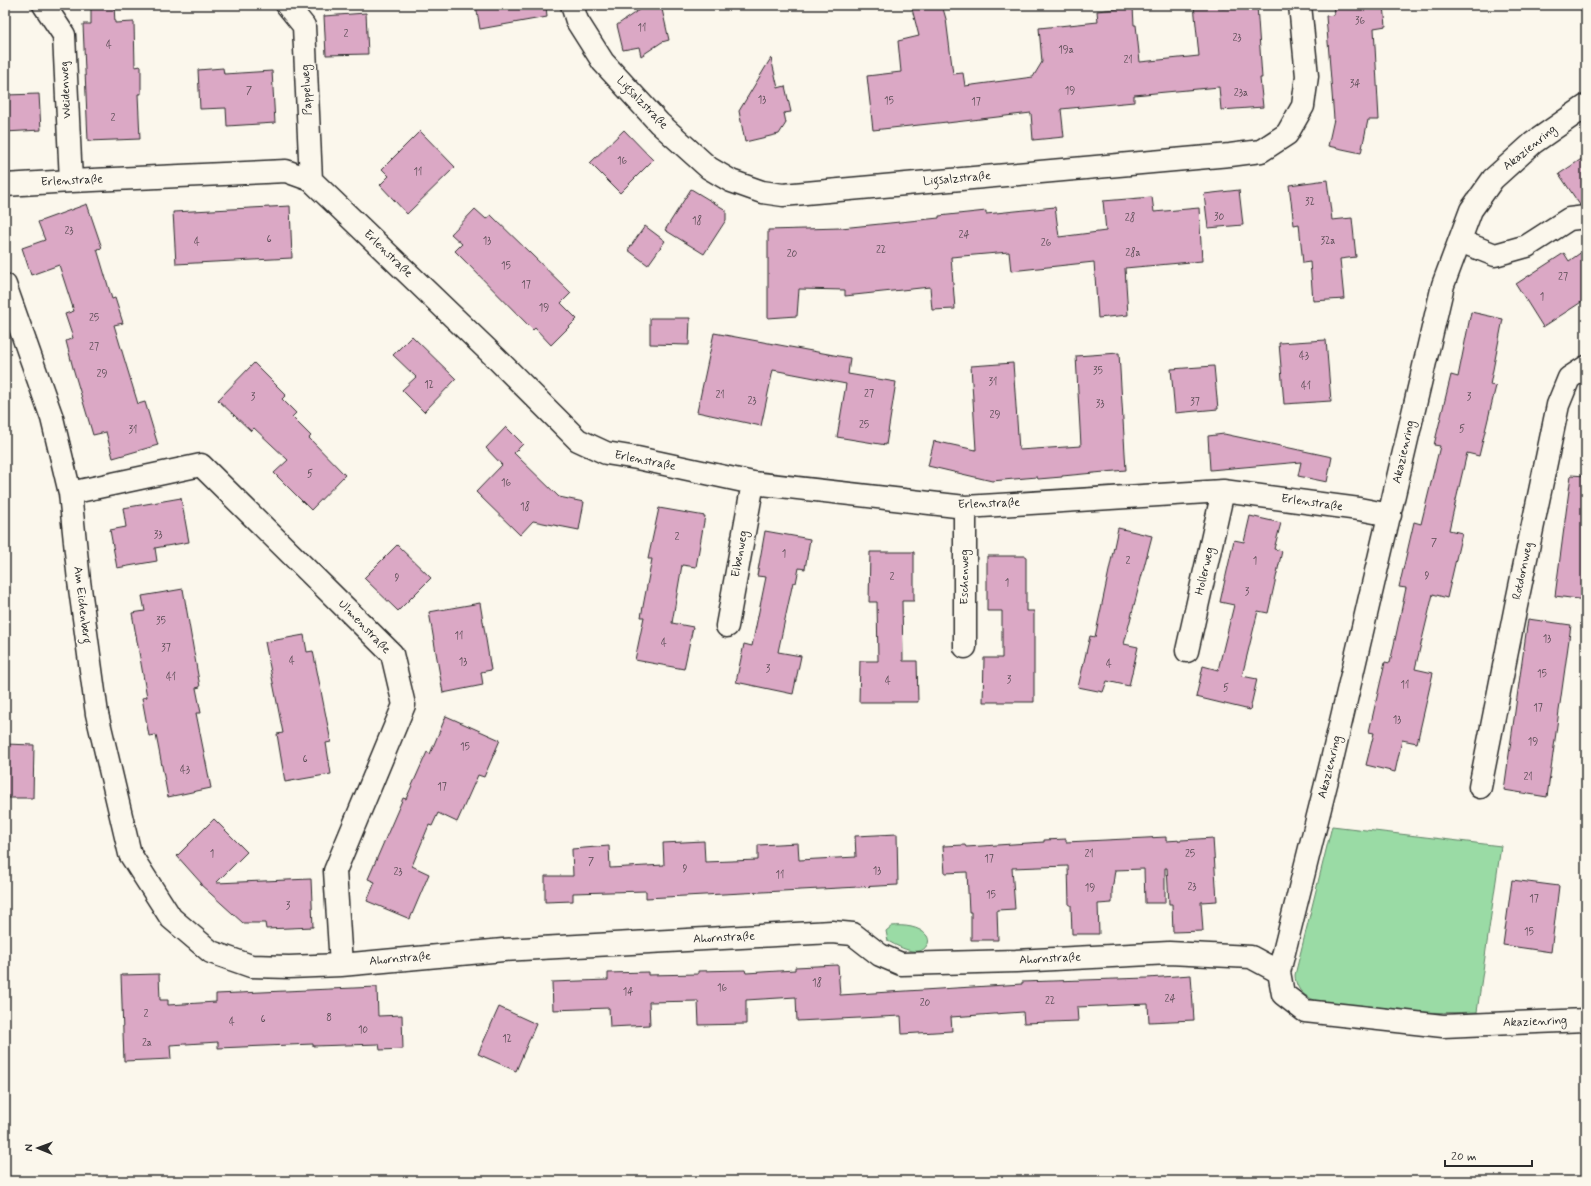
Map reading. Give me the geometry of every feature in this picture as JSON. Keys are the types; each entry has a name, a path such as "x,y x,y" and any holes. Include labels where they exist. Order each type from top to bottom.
{"street":[{"name":"Weidenweg","path":"44,5 64,35 71,181"},
{"name":"Pappelweg","path":"287,5 304,26 311,180"},
{"name":"Ligsalzstraße","path":"572,5 577,21 603,62 659,123 709,168 731,181 762,192 783,195 1230,155 1261,150 1287,134 1303,106 1307,76 1300,5"},
{"name":"Akazienring","path":"1586,106 1533,143 1493,179 1471,210 1443,285 1331,764 1278,972 1283,994 1305,1011 1443,1026 1586,1020"},
{"name":"Erlenstraße","path":"5,185 286,171 311,180 496,358 578,440 606,453 637,458 753,483 965,507 1223,492 1359,509 1390,515"},
{"path":"1460,240 1495,255 1527,246 1569,219 1586,217"},
{"name":"Am Eichenberg","path":"5,285 52,418 70,493 79,581 97,714 130,854 171,918"},
{"name":"Rotdornweg","path":"1480,786 1558,405 1568,378 1586,367"},
{"name":"Ulmenstraße","path":"70,493 201,465 392,654 404,705 336,871 341,965"},
{"name":"Eibenweg","path":"727,626 753,483"},
{"name":"Hollerweg","path":"1187,651 1223,492"},
{"name":"Eschenweg","path":"965,507 965,647"},
{"name":"Ahornstraße","path":"171,918 211,952 251,966 341,965 503,950 832,932 854,934 880,955 901,964 1016,961 1169,952 1251,957 1278,972"}],"green space":[{"path":"1332,826 1501,846 1477,1012 1427,1012 1360,1007 1312,999 1300,991 1295,975"},
{"path":"892,926 906,926 920,930 928,937 928,944 924,949 919,951 908,950 897,946 888,941 886,931"}],"building":[{"path":"91,5 114,5 115,23 134,22 135,67 141,66 141,94 138,94 140,139 88,141 83,24 91,24"},
{"path":"476,5 546,5 547,17 480,29"},
{"path":"646,5 661,5 669,40 662,42 641,56 639,47 623,50 617,25"},
{"path":"911,5 942,5 946,19 953,74 963,73 965,86 1033,77 1042,62 1039,28 1098,22 1097,11 1133,7 1134,25 1136,25 1140,62 1199,56 1194,5 1222,5 1222,8 1257,5 1262,78 1260,78 1263,107 1221,110 1219,87 1134,95 1134,102 1061,109 1064,137 1033,140 1031,113 873,130 867,76 901,72 898,41 919,36"},
{"path":"1333,5 1384,5 1386,26 1374,28 1379,120 1368,120 1361,153 1328,146 1334,119 1326,16 1334,15"},
{"path":"366,13 368,54 326,55 324,16"},
{"path":"771,58 778,88 785,86 791,112 784,113 786,123 779,134 745,142 739,111"},
{"path":"223,68 224,74 272,71 275,123 227,126 226,108 200,109 198,70"},
{"path":"39,94 41,130 5,132 5,95"},
{"path":"624,130 653,160 620,193 590,163"},
{"path":"420,131 455,167 407,214 380,185 389,176 382,169"},
{"path":"1586,156 1586,205 1580,205 1559,174"},
{"path":"1327,180 1332,220 1352,218 1356,257 1340,259 1344,299 1313,301 1310,262 1303,263 1299,224 1294,225 1289,185"},
{"path":"691,189 726,210 726,220 704,254 665,230"},
{"path":"1239,190 1243,225 1208,228 1204,194"},
{"path":"1152,197 1154,212 1199,208 1202,261 1125,268 1128,315 1098,318 1094,262 1011,271 1009,252 951,257 955,309 932,310 930,287 845,296 845,290 799,289 797,316 768,318 768,230 841,228 939,218 939,216 986,211 986,214 1055,207 1059,237 1106,231 1103,201"},
{"path":"87,204 102,248 97,249 112,299 115,298 123,323 114,325 138,404 145,402 158,445 113,458 106,432 93,435 73,368 66,341 73,338 65,314 74,311 59,265 31,275 22,248 45,240 38,222"},
{"path":"290,206 292,258 176,264 173,212"},
{"path":"475,209 486,219 491,215 571,293 561,303 577,319 551,345 535,328 533,330 455,251 462,244 451,234"},
{"path":"645,226 665,241 648,265 628,250"},
{"path":"1586,249 1586,299 1543,327 1516,284 1564,253 1569,261"},
{"path":"1471,312 1503,319 1490,385 1496,386 1479,456 1467,453 1449,530 1462,533 1447,598 1433,594 1415,669 1433,673 1417,743 1402,740 1395,772 1366,765 1374,733 1369,732 1385,662 1390,663 1398,626 1406,588 1399,587 1414,522 1421,524 1440,446 1434,445 1451,375 1458,377"},
{"path":"650,318 690,318 689,345 650,344"},
{"path":"714,333 850,358 848,374 896,382 886,445 837,437 846,384 773,370 761,426 697,412"},
{"path":"412,336 456,379 424,412 402,390 416,377 393,355"},
{"path":"1326,340 1331,401 1284,404 1279,343"},
{"path":"1119,353 1126,470 1038,479 1037,477 992,481 928,466 934,441 976,450 971,366 1013,363 1019,450 1081,446 1076,356"},
{"path":"254,363 286,395 282,399 296,413 292,417 311,436 309,438 345,475 311,510 274,473 288,460 254,428 251,431 218,400"},
{"path":"1214,366 1218,409 1175,413 1171,369"},
{"path":"506,427 523,444 514,453 559,497 584,502 579,530 533,521 520,535 476,492 502,465 486,448"},
{"path":"1224,434 1332,457 1327,482 1298,476 1301,462 1210,470 1208,436"},
{"path":"1571,475 1586,476 1586,600 1555,596"},
{"path":"181,498 189,542 155,548 157,561 117,568 110,530 126,527 123,508"},
{"path":"659,508 705,516 696,567 682,565 672,623 693,627 684,669 635,660 644,617 641,617 652,559 648,559"},
{"path":"1250,516 1281,523 1274,549 1282,551 1268,613 1258,611 1242,676 1257,679 1250,710 1196,697 1203,666 1218,670 1234,605 1220,602 1234,540 1244,542"},
{"path":"1118,528 1152,536 1124,644 1138,647 1129,686 1107,681 1103,692 1078,687 1090,636 1095,637"},
{"path":"765,531 810,539 805,569 799,568 796,583 793,582 778,652 801,656 793,694 736,682 744,644 752,646 766,577 757,576"},
{"path":"397,545 431,578 398,611 364,578"},
{"path":"870,552 914,552 914,601 902,601 903,661 917,661 918,702 859,702 860,661 878,661 877,602 869,602"},
{"path":"987,556 1026,556 1026,611 1034,611 1034,702 983,702 984,658 1002,658 1002,611 987,611"},
{"path":"183,589 200,687 196,688 201,713 196,713 211,788 168,797 156,735 149,736 142,698 147,697 132,613 145,611 142,596"},
{"path":"480,603 491,670 481,672 483,685 443,693 429,612"},
{"path":"1528,619 1571,625 1547,797 1504,790"},
{"path":"304,635 307,652 313,651 331,742 326,743 331,774 285,782 277,734 283,733 265,642"},
{"path":"446,716 500,740 484,777 478,775 457,822 438,813 432,826 429,825 412,866 429,874 410,919 367,901 375,882 368,879 403,798 406,799 427,752 430,754"},
{"path":"5,744 34,745 33,798 5,798"},
{"path":"214,819 247,852 216,883 311,879 313,927 266,929 265,923 243,923 200,884 202,884 177,856"},
{"path":"897,834 898,885 646,898 646,891 573,893 573,901 545,902 545,876 573,876 572,849 609,846 610,868 664,865 663,843 704,841 705,862 758,860 758,845 798,843 799,860 856,857 855,836"},
{"path":"1166,837 1166,841 1213,838 1217,901 1201,902 1203,931 1173,932 1172,904 1169,904 1167,868 1165,868 1165,903 1145,903 1144,869 1115,870 1112,903 1098,904 1099,934 1072,934 1071,905 1069,905 1068,866 1012,868 1015,909 997,910 998,940 971,940 971,912 969,912 967,872 945,873 943,846 965,845 966,847 1044,842 1044,840 1066,839 1066,842"},
{"path":"1512,880 1559,886 1551,952 1503,945"},
{"path":"838,965 840,995 1022,984 1022,982 1191,975 1194,1020 1149,1022 1148,1004 1077,1007 1078,1021 1024,1023 1023,1012 951,1017 952,1031 902,1034 901,1016 797,1021 796,997 746,1000 746,1024 699,1025 698,1001 649,1002 650,1025 610,1027 609,1008 553,1010 552,982 608,980 608,973 648,972 648,975 698,974 698,971 745,970 746,973 795,970 795,967"},
{"path":"159,974 160,1000 168,1000 168,1005 216,1002 216,994 377,987 378,1016 402,1015 403,1049 380,1050 379,1044 313,1046 313,1044 218,1048 218,1042 170,1045 171,1059 124,1061 121,975"},
{"path":"499,1007 536,1024 516,1071 478,1054"}]}
